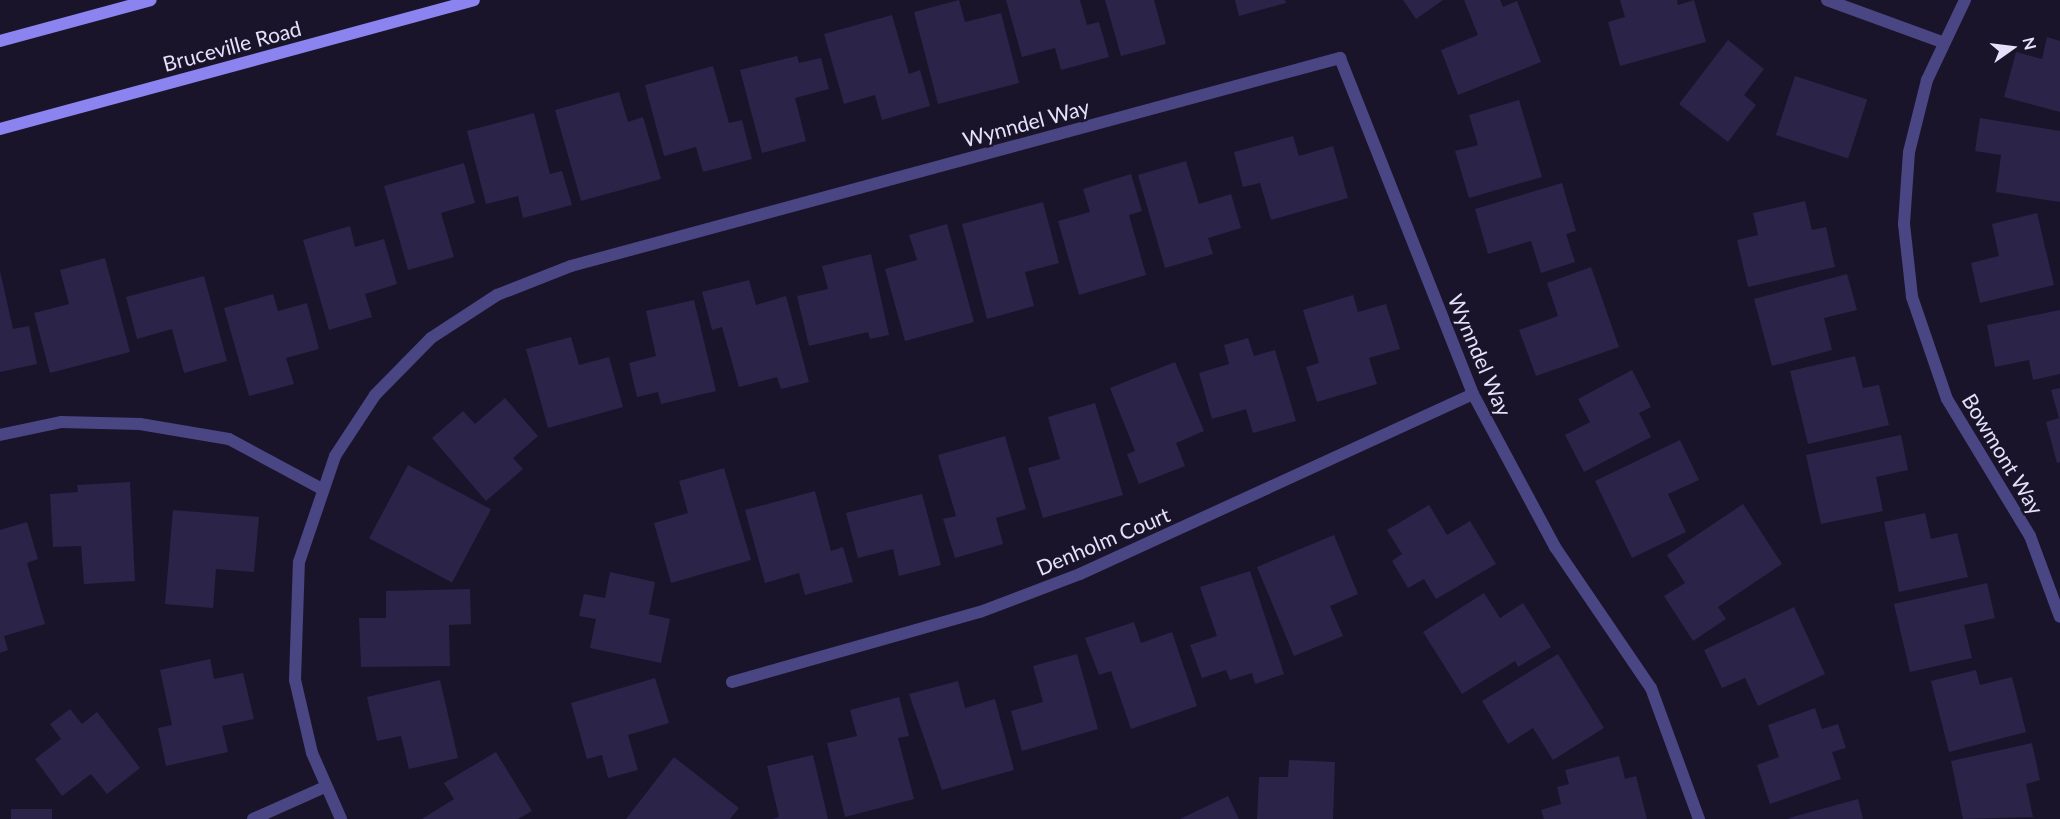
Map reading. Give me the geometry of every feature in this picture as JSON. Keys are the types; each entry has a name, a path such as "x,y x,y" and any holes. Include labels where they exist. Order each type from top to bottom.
{"main road":[{"path":"0,41 151,0"},
{"name":"Bruceville Road","path":"0,129 474,0"}],"street":[{"path":"1827,0 1942,42"},
{"name":"Bowmont Way","path":"1965,0 1942,42 1909,152 1904,224 1912,297 1947,399 2030,536 2060,617"},
{"name":"Wynndel Way","path":"341,819 325,787 303,719 292,641 299,562 320,488 375,395 402,366 463,316 534,279 1340,58 1473,394 1555,547 1651,688 1699,819"},
{"name":"Denholm Court","path":"732,682 980,612 1080,574 1473,394"},
{"path":"0,435 61,422 140,424 229,439 320,488"},
{"path":"253,819 325,787"}],"building":[{"path":"959,0 965,22 1001,13 1019,83 938,104 914,12"},
{"path":"1006,0 1080,0 1087,25 1099,22 1109,57 1061,70 1055,48 1022,57"},
{"path":"1105,0 1154,0 1166,44 1121,56"},
{"path":"1235,0 1285,0 1286,3 1239,16"},
{"path":"1403,0 1443,0 1416,19"},
{"path":"1464,0 1500,0 1503,7 1517,1 1541,62 1458,95 1441,50 1478,35"},
{"path":"1620,0 1677,0 1678,5 1694,0 1706,42 1620,66 1608,22 1625,17"},
{"path":"892,15 909,74 920,70 930,106 882,120 875,95 844,104 824,34"},
{"path":"2047,37 2060,41 2060,112 2004,97 2016,52 2042,59"},
{"path":"1728,40 1764,69 1744,95 1756,105 1728,142 1679,104"},
{"path":"797,56 799,63 821,58 829,89 795,98 806,141 762,153 740,70"},
{"path":"713,66 729,123 742,120 752,159 703,172 696,147 664,156 645,85"},
{"path":"1795,76 1867,99 1848,158 1776,135"},
{"path":"619,92 628,122 643,117 661,179 581,201 555,110"},
{"path":"1519,100 1542,177 1469,198 1455,151 1478,145 1469,115"},
{"path":"534,113 550,174 562,171 572,205 523,218 518,196 486,204 467,131"},
{"path":"1980,118 2060,131 2060,202 1996,192 2001,155 1975,151"},
{"path":"1293,136 1299,156 1333,146 1348,198 1271,220 1260,183 1243,187 1234,152"},
{"path":"1186,161 1199,204 1231,194 1241,228 1208,238 1213,254 1165,268 1138,175"},
{"path":"464,163 475,203 441,213 454,257 408,270 384,186"},
{"path":"1131,174 1142,211 1129,215 1146,275 1079,295 1058,221 1090,212 1083,189"},
{"path":"1562,183 1576,231 1566,234 1575,262 1541,273 1531,241 1488,254 1475,209"},
{"path":"1805,201 1812,230 1826,227 1835,267 1748,287 1737,240 1758,235 1753,213"},
{"path":"1043,202 1059,263 1025,272 1034,306 987,319 962,224"},
{"path":"2037,213 2054,285 1980,303 1971,263 1999,256 1992,224"},
{"path":"947,224 974,322 905,341 885,269 917,260 909,235"},
{"path":"350,226 355,247 384,239 397,284 365,294 372,317 329,330 303,240"},
{"path":"871,254 889,335 870,339 868,332 809,346 797,296 828,289 822,266"},
{"path":"105,258 130,352 50,373 34,313 69,304 60,270"},
{"path":"1591,267 1619,347 1536,376 1519,330 1558,316 1547,283"},
{"path":"0,271 13,329 29,326 37,364 0,372"},
{"path":"1847,274 1857,310 1824,318 1832,350 1772,366 1754,299"},
{"path":"204,276 227,361 184,373 172,329 137,339 126,297"},
{"path":"749,280 756,305 786,296 809,382 781,389 777,377 739,387 722,327 712,330 702,292"},
{"path":"273,294 278,311 307,303 319,349 286,358 294,384 249,396 224,308"},
{"path":"1353,295 1358,312 1386,304 1400,349 1369,358 1377,384 1317,402 1306,367 1319,363 1303,310"},
{"path":"694,300 716,391 661,404 658,392 637,397 629,363 656,356 646,311"},
{"path":"2060,310 2060,374 2033,380 2029,360 1995,367 1987,325"},
{"path":"571,337 579,365 609,357 623,407 548,428 526,349"},
{"path":"1248,338 1254,356 1275,350 1296,421 1253,433 1246,409 1212,419 1199,373 1229,364 1224,345"},
{"path":"1855,356 1863,388 1879,385 1889,425 1808,444 1790,371"},
{"path":"1175,362 1204,431 1176,443 1185,466 1139,484 1127,454 1135,451 1110,388"},
{"path":"1632,370 1651,407 1639,413 1651,437 1584,472 1565,435 1590,422 1578,399"},
{"path":"2060,388 2060,462 2057,463 2046,422 2059,418 2051,390"},
{"path":"505,398 538,436 513,458 523,469 486,501 432,438 463,411 475,424"},
{"path":"1095,403 1123,495 1043,518 1028,468 1060,459 1048,417"},
{"path":"1901,435 1908,470 1876,477 1883,511 1821,524 1806,455"},
{"path":"1005,436 1026,509 996,518 1003,544 955,558 943,519 956,516 938,455"},
{"path":"1680,440 1699,480 1668,494 1686,532 1632,558 1595,481"},
{"path":"408,465 491,509 452,582 369,538"},
{"path":"724,468 751,560 671,583 654,523 688,513 679,481"},
{"path":"130,482 135,581 84,584 81,546 53,547 50,494 78,492 77,485"},
{"path":"815,491 831,551 843,547 853,582 805,595 799,573 765,583 745,510"},
{"path":"922,494 941,565 899,576 893,549 858,558 846,513"},
{"path":"1743,504 1782,564 1718,607 1726,619 1693,641 1664,596 1685,583 1667,555"},
{"path":"1429,505 1447,535 1470,521 1496,564 1436,599 1424,579 1408,588 1392,561 1402,554 1387,530"},
{"path":"173,510 259,517 254,572 216,569 213,608 165,604"},
{"path":"1925,513 1931,539 1957,533 1968,577 1899,592 1884,522"},
{"path":"27,522 38,559 27,563 45,624 4,636 8,650 0,653 0,530"},
{"path":"1334,535 1358,594 1330,606 1343,636 1294,656 1257,567"},
{"path":"1250,571 1284,674 1255,684 1252,673 1230,680 1226,670 1202,678 1190,645 1217,636 1200,587"},
{"path":"610,572 655,582 649,614 670,619 661,663 590,648 596,619 579,616 584,594 605,598"},
{"path":"1987,583 1995,618 1964,625 1972,658 1910,672 1894,604"},
{"path":"470,589 471,624 449,625 450,666 361,667 359,618 386,618 386,591"},
{"path":"1484,593 1500,618 1523,603 1551,647 1518,667 1515,661 1462,694 1423,632"},
{"path":"1794,607 1825,674 1758,706 1745,678 1722,688 1704,650"},
{"path":"1134,622 1141,643 1172,632 1197,706 1131,729 1111,671 1099,675 1085,638"},
{"path":"1077,654 1098,729 1022,751 1011,711 1043,702 1033,666"},
{"path":"1558,654 1604,728 1553,760 1533,728 1508,744 1482,701"},
{"path":"210,659 214,679 243,673 254,719 222,726 228,752 166,766 158,728 172,725 160,670"},
{"path":"1976,670 1980,685 2012,677 2026,732 1949,752 1931,681"},
{"path":"655,678 669,723 628,735 638,770 608,778 602,755 587,759 571,703"},
{"path":"440,680 458,758 409,769 401,736 377,741 367,697"},
{"path":"958,681 965,708 995,699 1014,770 942,790 909,694"},
{"path":"899,697 909,736 898,738 914,799 845,817 827,743 857,736 850,710"},
{"path":"1815,708 1822,729 1838,724 1846,748 1832,752 1841,779 1770,804 1757,765 1779,757 1768,725"},
{"path":"70,709 82,724 97,712 140,768 107,794 91,774 62,796 35,759 61,739 50,724"},
{"path":"2032,743 2040,780 2026,784 2033,817 1963,819 1951,761"},
{"path":"496,752 532,811 518,819 422,819 454,799 444,783"},
{"path":"813,755 828,819 773,819 779,817 767,766"},
{"path":"1619,756 1625,779 1636,776 1647,819 1544,819 1541,810 1561,804 1557,787 1569,784 1565,770"},
{"path":"674,757 739,808 730,819 626,819"},
{"path":"1289,760 1335,762 1333,819 1257,819 1259,777 1288,777"},
{"path":"1228,796 1239,819 1180,819"},
{"path":"1858,799 1863,819 1789,819 1789,818"},
{"path":"11,809 52,809 52,819 11,819"}]}
